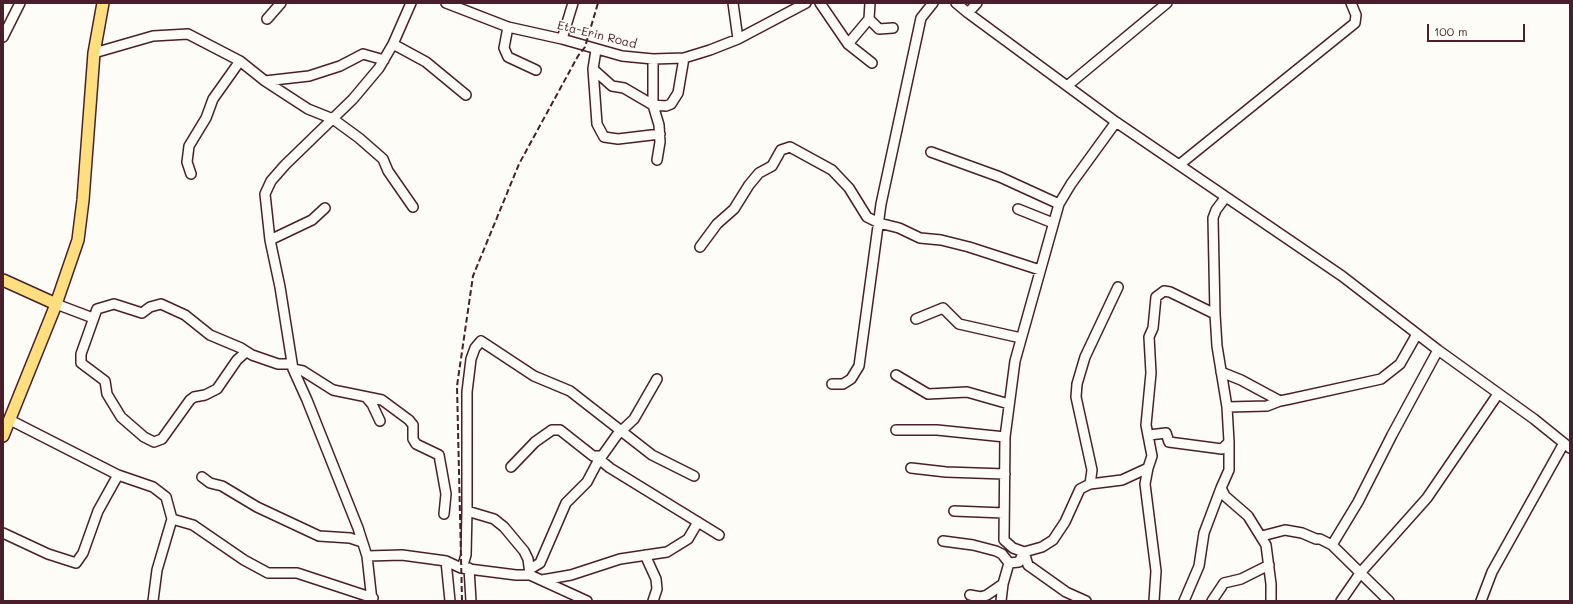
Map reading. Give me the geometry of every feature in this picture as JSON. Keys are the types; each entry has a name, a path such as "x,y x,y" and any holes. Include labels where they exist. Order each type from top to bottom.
{"main road":[{"path":"3,436 6,420 79,234 83,200 91,57 97,3"},
{"path":"91,57 103,3"},
{"path":"3,280 53,303"}],"street":[{"path":"3,37 20,3"},
{"path":"267,19 281,3"},
{"path":"172,519 193,525 244,560 268,573 297,573 372,599 367,556 340,480 293,367 280,287 270,240 265,194 271,181 333,120 382,64 393,44 411,3"},
{"name":"Eta-Erin Road","path":"446,3 508,27 562,39 596,50 622,56 653,60 684,58 710,50 738,39 806,3"},
{"path":"562,39 573,3"},
{"path":"733,3 738,39"},
{"path":"820,3 848,44 872,63"},
{"path":"848,44 869,19 870,3"},
{"path":"832,384 843,384 851,380 859,366 881,204 921,18 933,3"},
{"path":"956,3 1116,122 1225,198 1342,276 1438,350 1534,419 1567,445 1492,572 1481,601"},
{"path":"968,13 977,3"},
{"path":"1067,86 1167,3"},
{"path":"1179,165 1355,23 1356,15 1351,3"},
{"path":"869,19 880,29 893,28"},
{"path":"508,27 504,48 508,57 536,70"},
{"path":"91,57 153,36 188,34 240,61 308,109 333,120 359,138 383,159 388,171 413,207"},
{"path":"393,44 426,62 466,94"},
{"path":"596,50 592,69 598,124 604,137 618,139 660,134"},
{"path":"265,80 310,76 340,66 363,54 382,64"},
{"path":"592,69 612,86 624,88 653,105 666,106 671,104 680,86 684,58"},
{"path":"653,60 653,105 660,134 657,160"},
{"path":"191,174 187,162 189,146 206,118 213,99 240,61"},
{"path":"1116,122 1071,184 1059,204 1021,338 1015,361 1005,437 1004,540 1013,548 1024,552 1042,547 1053,540 1065,522 1080,489 1090,484 1122,480 1148,468"},
{"path":"700,247 717,224 734,209 749,185 759,173 772,166 781,150 790,147 832,170 849,188 867,217 879,224 899,228 920,238 941,240 969,247 1040,270"},
{"path":"931,152 1000,177 1059,204"},
{"path":"1184,601 1199,566 1204,533 1229,470 1227,407 1214,314 1213,218 1216,210 1225,198"},
{"path":"270,240 312,220 325,208"},
{"path":"1018,209 1053,223"},
{"path":"1090,484 1092,470 1076,397 1077,384 1085,357 1118,287"},
{"path":"1156,599 1156,571 1145,484 1152,456 1146,425 1151,373 1149,338 1153,328 1156,297 1164,292 1170,292 1214,314"},
{"path":"53,303 93,318"},
{"path":"246,352 237,360 217,389 205,395 194,396 190,400 162,439 158,441 149,441 121,418 107,394 105,381 82,363 81,354 97,309 114,304 142,313 150,307 161,304 185,316 210,335 246,352 278,364 303,371 333,390 382,400 413,424 413,439 416,444 439,455 446,494 444,514"},
{"path":"916,319 943,308 959,324 1021,338"},
{"path":"1227,407 1267,406 1280,401 1381,380 1400,364 1417,334"},
{"path":"471,601 466,568 467,392 471,359 475,348 481,341 534,376 570,391 652,454 694,476"},
{"path":"1332,545 1358,502 1438,350"},
{"path":"1221,372 1241,380 1280,401"},
{"path":"896,375 928,394 967,392 1009,404"},
{"path":"367,556 402,555 446,561 466,568 516,575 530,572 540,563 566,503 587,482 601,458 621,431 634,419 657,378"},
{"path":"1341,601 1361,572 1427,498 1498,394"},
{"path":"366,397 372,404 380,421"},
{"path":"6,420 118,475 153,487 166,497 172,519 157,570 153,601"},
{"path":"511,467 535,442 552,430 560,430 593,456 601,458 610,468 719,535"},
{"path":"896,430 937,430 1005,437"},
{"path":"1149,435 1166,432 1169,442 1222,450 1229,442"},
{"path":"911,468 946,472 1005,474"},
{"path":"3,533 48,554 76,563 83,553 98,511 118,475"},
{"path":"202,477 210,483 222,486 257,507 319,536 350,538 362,542"},
{"path":"1221,488 1225,496 1248,516 1262,536 1268,550 1271,601"},
{"path":"467,511 494,519 504,527 524,551 528,559 530,572 542,580 586,601"},
{"path":"954,511 1004,513"},
{"path":"542,580 571,575 645,554 667,552 688,539 698,522"},
{"path":"1262,536 1285,530 1302,533 1332,545 1389,601"},
{"path":"943,541 973,545 996,551 1002,554 1009,563"},
{"path":"1009,563 1019,562 1024,552"},
{"path":"1024,552 1028,565 1066,592 1086,601"},
{"path":"645,554 656,579 657,588 653,601"},
{"path":"446,561 450,601"},
{"path":"987,595 1000,601 1009,563"},
{"path":"1212,601 1224,583 1241,579 1268,565"},
{"path":"970,595 981,597 987,595 1003,584"}],"railway":[{"path":"462,601 457,386 473,276 519,164 578,56 585,47 598,3"}]}
